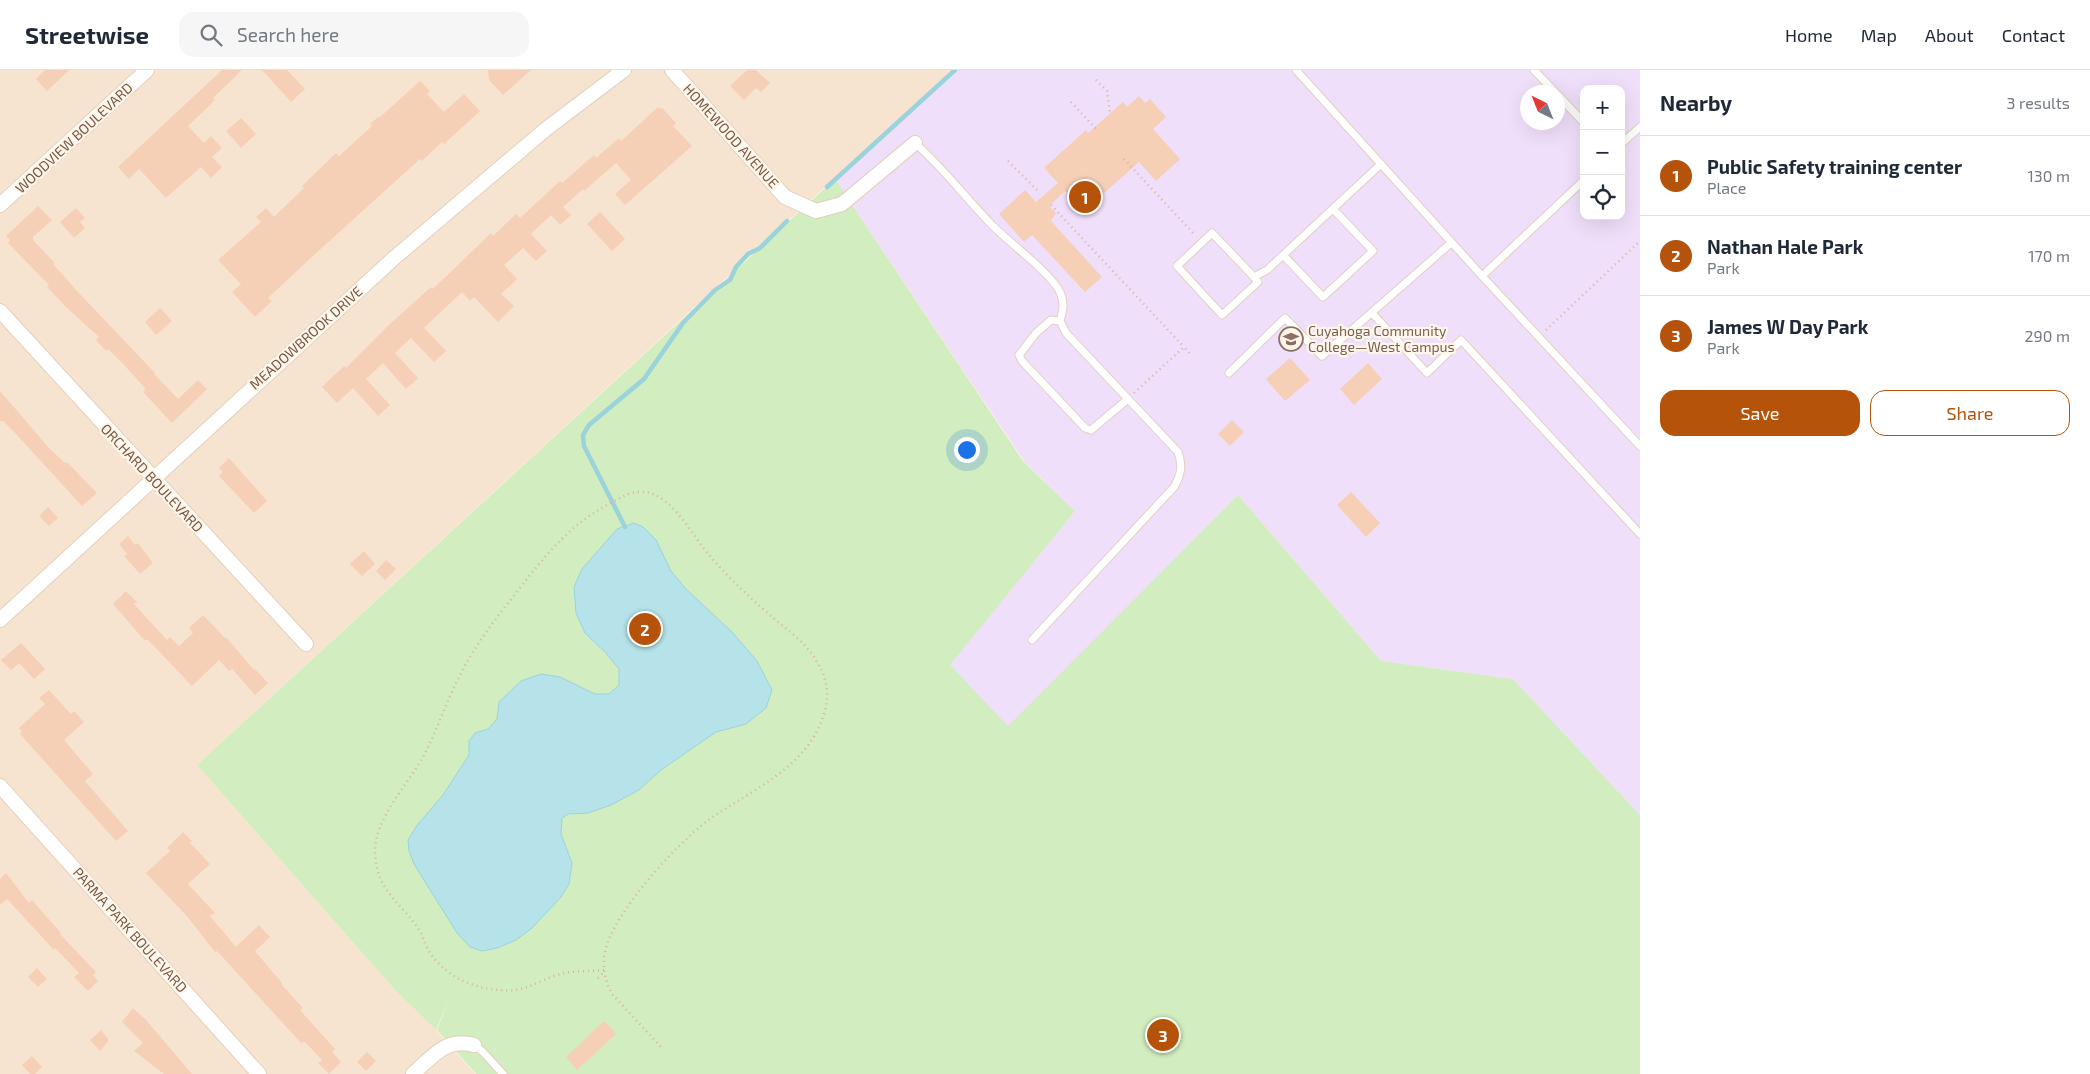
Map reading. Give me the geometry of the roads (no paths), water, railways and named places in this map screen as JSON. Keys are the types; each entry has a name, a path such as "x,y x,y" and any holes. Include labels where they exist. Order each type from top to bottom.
{"street":[{"name":"WOODVIEW BOULEVARD","path":"0,205 147,70"},
{"name":"MEADOWBROOK DRIVE","path":"0,620 401,252 546,129 624,70"},
{"name":"HOMEWOOD AVENUE","path":"672,70 785,197 816,211 842,204 915,143"},
{"name":"ORCHARD BOULEVARD","path":"0,311 152,479 306,644"},
{"name":"PARMA PARK BOULEVARD","path":"0,786 259,1074"},
{"path":"413,1074 442,1047 464,1042 474,1045"}],"lane":[{"path":"1296,70 1482,276 1640,446"},
{"path":"1534,70 1548,85"},
{"path":"1565,103 1580,119"},
{"path":"1625,140 1640,127"},
{"path":"915,143 940,165 992,225 1046,275 1059,290 1064,306 1060,322 1066,333 1178,452 1182,462 1181,474 1174,487 1032,640"},
{"path":"1254,277 1267,270 1283,256 1381,164"},
{"path":"1482,276 1580,184"},
{"path":"1283,256 1323,297 1373,251 1333,209"},
{"path":"1212,233 1254,277 1258,282 1222,314 1177,266 1212,233"},
{"path":"1229,373 1285,318 1322,356 1451,242"},
{"path":"1372,313 1427,373 1461,340 1640,534"},
{"path":"1060,322 1051,320 1036,333 1019,355 1022,362 1085,428 1091,430 1128,399"},
{"path":"474,1045 503,1074"}],"water":[{"path":"634,523 643,527 656,540 671,571 686,589 732,632 757,661 772,690 766,708 746,724 716,732 661,770 639,790 611,805 588,813 568,814 562,818 561,834 572,863 569,884 561,897 532,928 516,940 497,948 482,951 470,947 457,933 414,864 409,851 408,840 418,824 443,795 469,755 469,741 475,733 488,729 497,719 499,702 521,681 541,674 560,677 595,694 609,694 619,685 619,669 585,633 576,613 574,587 582,569 617,529"}],"waterway":[{"path":"827,187 955,70"},
{"path":"625,527 584,446 583,435 589,425 644,379 683,323 715,290 730,280 736,267 748,254 760,248 787,221"}],"place":[{"name":"Public Safety training center","path":"1085,197"},
{"name":"Cuyahoga Community College—West Campus","path":"1291,339"},
{"name":"Nathan Hale Park","path":"645,629"},
{"name":"James W Day Park","path":"1163,1035"}]}
